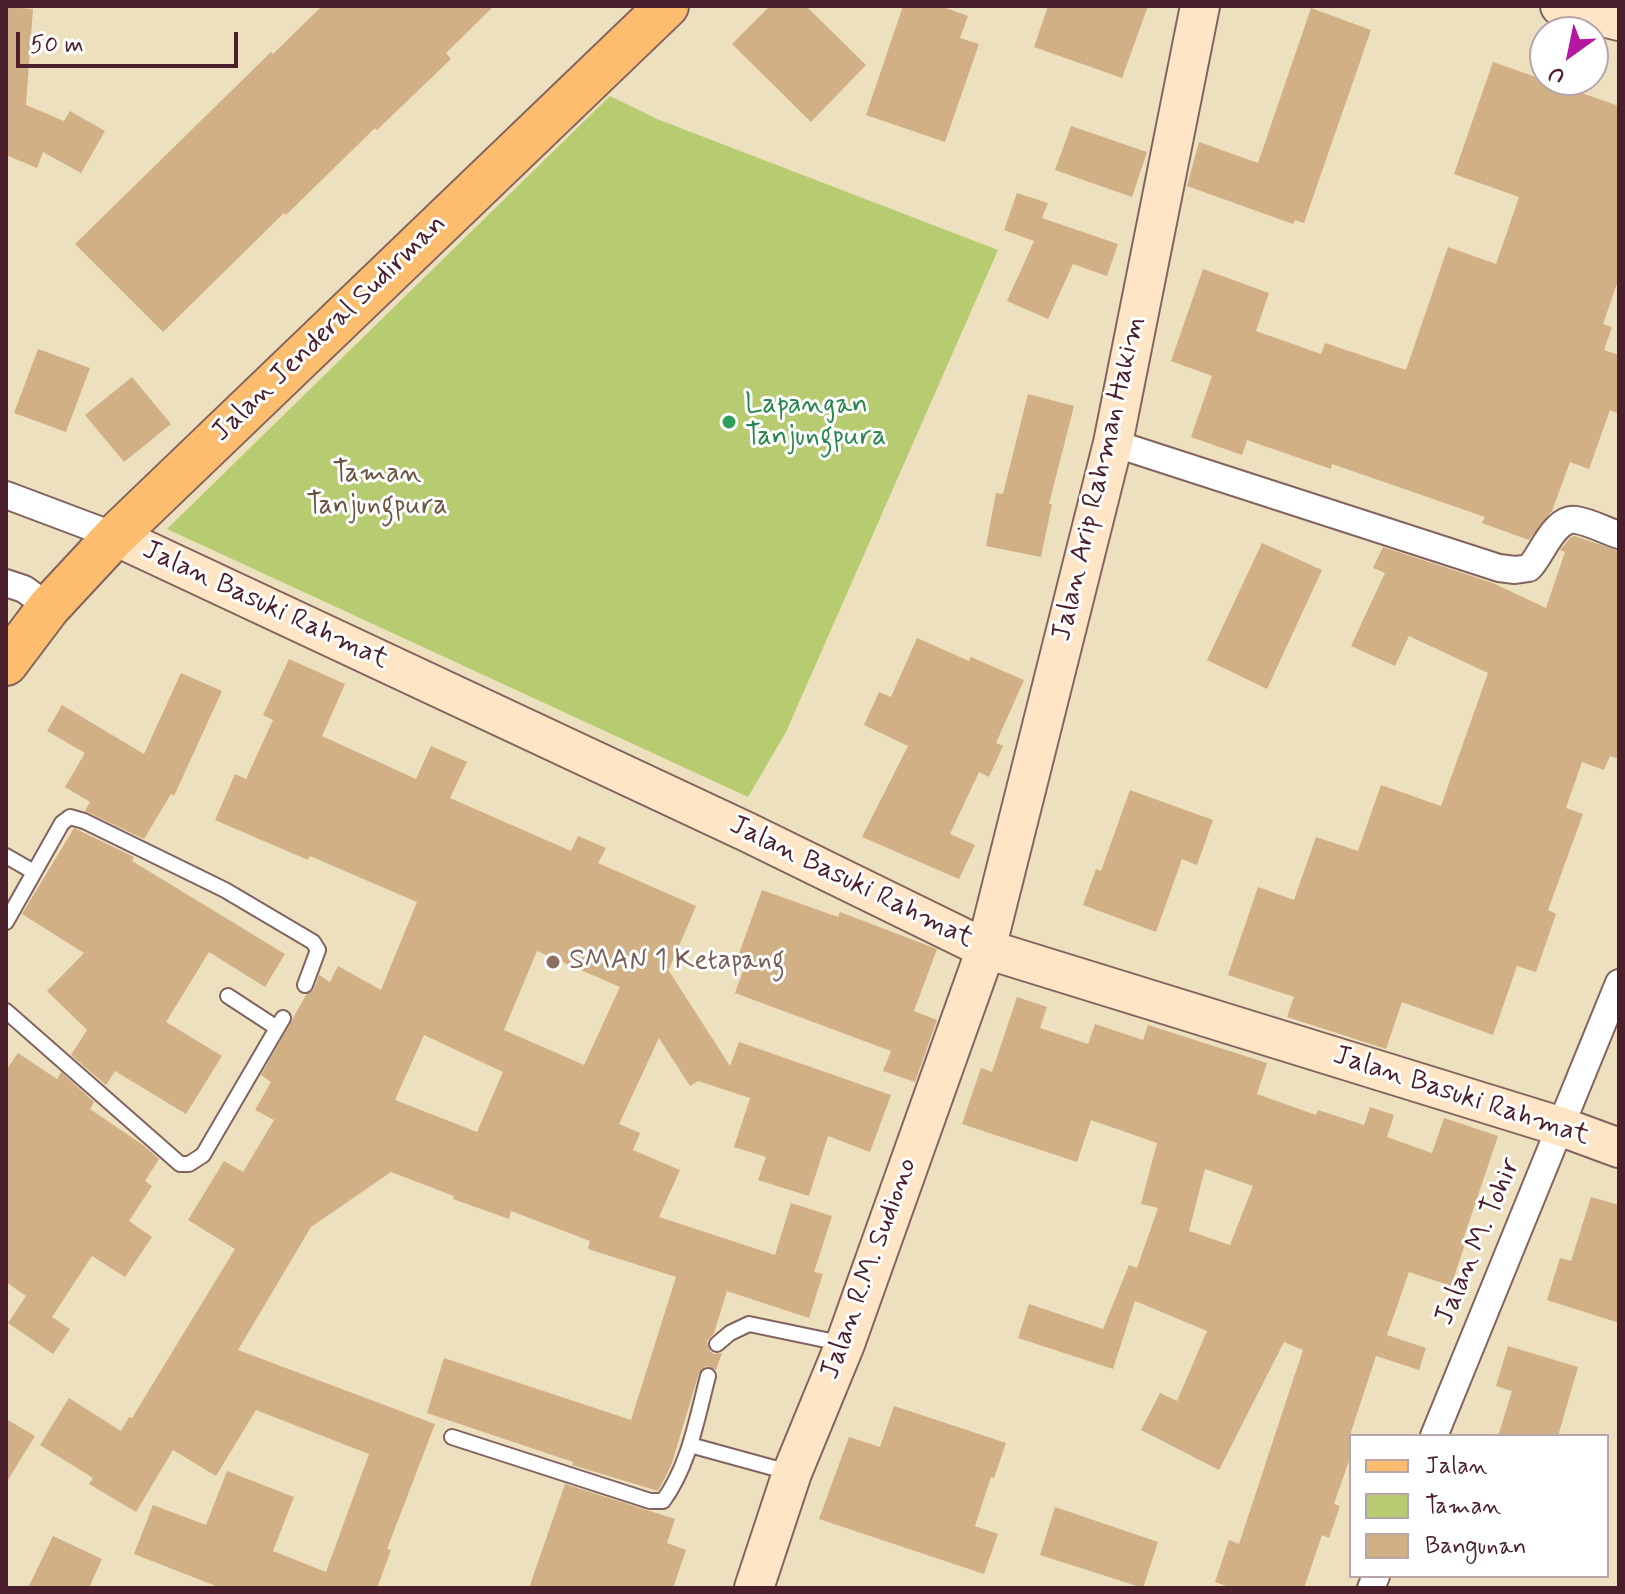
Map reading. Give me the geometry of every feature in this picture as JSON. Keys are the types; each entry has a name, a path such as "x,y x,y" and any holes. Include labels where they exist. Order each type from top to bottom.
{"main road":[{"name":"Jalan Jenderal Sudirman","path":"6,664 49,607 115,536 667,6"}],"street":[{"name":"Jalan Arip Rahman Hakim","path":"986,949 1113,443 1200,6"},
{"path":"1560,6 1619,21"},
{"path":"1113,443 1499,568 1529,568 1559,525 1568,521 1576,520 1619,535"},
{"path":"6,495 115,536"},
{"name":"Jalan Basuki Rahmat","path":"115,536 733,825 986,949 1562,1127 1619,1148"},
{"path":"6,583 24,589 49,607"},
{"name":"Jalan R.M. Sudiono","path":"754,1588 792,1473 845,1344 986,949"},
{"name":"Jalan M. Tohir","path":"1435,1434 1619,983"}],"lane":[{"path":"6,922 62,823 70,817 225,890 313,942 318,950 305,985"},
{"path":"6,856 34,872"},
{"path":"6,1011 180,1164 189,1164 203,1155 280,1023 228,996"},
{"path":"717,1344 730,1333 749,1324 845,1344"},
{"path":"452,1437 650,1501 663,1501 690,1445 708,1376"},
{"path":"690,1445 792,1473"}],"green space":[{"name":"Taman Tanjungpura","path":"610,96 657,119 998,250 786,732 748,797 167,529"}],"building":[{"path":"322,6 494,6 446,53 451,59 286,215 284,213 163,332 75,244"},
{"path":"770,6 806,6 866,65 811,122 732,44"},
{"path":"903,6 940,6 968,16 960,38 979,44 945,142 866,115"},
{"path":"1048,6 1148,6 1122,78 1034,47"},
{"path":"6,7 33,9 26,105 64,121 70,111 105,131 81,173 43,152 37,168 6,155"},
{"path":"1311,8 1371,30 1304,223 1295,220 1293,224 1187,186 1199,142 1258,163"},
{"path":"1493,62 1529,75 1529,96 1590,96 1619,106 1619,278 1603,324 1612,327 1604,350 1619,355 1619,414 1610,410 1589,469 1570,462 1552,511 1529,540 1482,523 1485,517 1332,464 1331,469 1247,440 1242,455 1191,437 1212,376 1171,361 1203,269 1269,293 1256,331 1321,354 1325,343 1406,370 1448,247 1496,264 1519,197 1454,174"},
{"path":"1071,126 1147,152 1132,197 1055,170"},
{"path":"1017,193 1048,203 1042,218 1118,244 1107,276 1073,264 1048,319 1007,301 1034,241 1004,230"},
{"path":"38,349 90,368 66,432 14,413"},
{"path":"132,377 171,424 124,462 85,415"},
{"path":"1028,394 1074,406 1049,504 1052,504 1041,557 986,546 996,493 1003,494"},
{"path":"1575,536 1619,551 1619,759 1610,756 1604,770 1582,762 1566,808 1583,814 1548,910 1556,914 1536,972 1517,966 1493,1035 1402,1002 1386,1049 1287,1017 1294,997 1228,975 1258,887 1294,900 1316,837 1358,851 1381,785 1441,806 1488,673 1409,636 1395,666 1351,646 1385,573 1373,568 1383,547 1493,583 1546,608 1565,552 1560,550"},
{"path":"1262,543 1322,570 1267,689 1207,660"},
{"path":"917,638 969,661 971,657 1024,680 996,743 1003,746 989,777 979,772 950,834 975,845 959,879 862,837 908,746 864,725 879,692 891,697"},
{"path":"289,659 345,684 322,736 416,779 431,746 467,762 450,798 571,851 578,836 606,848 598,863 696,906 667,968 730,1066 739,1042 891,1095 870,1152 828,1136 809,1196 758,1180 766,1157 734,1147 750,1098 698,1081 690,1086 659,1038 619,1124 640,1133 633,1150 680,1170 659,1217 775,1255 791,1203 832,1216 814,1272 823,1274 809,1318 727,1291 714,1333 707,1341 710,1351 722,1353 716,1370 706,1366 699,1373 671,1466 658,1491 572,1465 573,1462 427,1413 444,1358 631,1420 676,1277 588,1249 590,1241 511,1211 509,1219 391,1172 311,1227 238,1350 435,1424 387,1549 391,1550 377,1588 221,1588 134,1554 153,1505 206,1525 227,1471 294,1497 273,1551 326,1572 369,1454 256,1410 216,1476 173,1450 136,1512 89,1484 93,1478 40,1445 69,1398 121,1431 129,1417 132,1418 235,1249 188,1220 224,1161 243,1172 274,1120 255,1110 271,1082 261,1075 306,995 314,989 319,975 330,982 338,966 381,990 417,902 215,820 235,774 246,779 273,720 263,715","holes":["537,951 620,987 584,1065 504,1030","424,1035 503,1072 477,1132 395,1100"]},
{"path":"181,673 222,691 174,796 171,794 144,839 85,811 90,802 65,787 85,753 47,731 62,705 144,754"},
{"path":"1130,790 1213,820 1197,865 1182,859 1156,932 1083,905 1096,869 1101,871"},
{"path":"74,828 134,857 132,861 285,954 265,987 209,952 166,1022 222,1056 186,1114 115,1071 106,1085 71,1055 87,1030 47,991 84,953 22,914"},
{"path":"762,890 838,917 840,912 937,949 914,1011 937,1020 915,1082 883,1071 891,1051 735,993 746,963 737,959"},
{"path":"1017,997 1047,1007 1040,1028 1088,1044 1095,1024 1143,1040 1148,1025 1267,1063 1257,1094 1316,1115 1318,1110 1364,1125 1370,1107 1394,1115 1387,1137 1432,1153 1444,1118 1498,1136 1451,1286 1409,1272 1387,1335 1426,1348 1419,1370 1376,1356 1349,1434 1349,1461 1334,1504 1340,1506 1329,1538 1322,1535 1304,1588 1232,1588 1215,1582 1229,1540 1239,1544 1303,1350 1284,1342 1219,1470 1141,1430 1160,1393 1177,1401 1207,1331 1135,1301 1113,1369 1018,1338 1029,1304 1103,1329 1129,1265 1137,1268 1158,1208 1141,1204 1157,1143 1091,1120 1077,1162 962,1124 981,1068 992,1072","holes":["1205,1169 1253,1186 1230,1245 1189,1231"]},
{"path":"18,1053 57,1079 61,1072 94,1102 90,1109 159,1159 145,1181 152,1186 129,1221 152,1237 125,1277 92,1256 52,1317 70,1329 53,1354 8,1323 26,1296 6,1282 6,1070"},
{"path":"1591,1197 1619,1205 1619,1323 1547,1300 1560,1258 1571,1261"},
{"path":"1508,1346 1578,1367 1559,1434 1499,1434 1512,1391 1496,1386"},
{"path":"894,1406 1006,1443 975,1526 998,1534 984,1574 819,1519 849,1437 880,1447"},
{"path":"6,1419 35,1436 6,1483"},
{"path":"565,1484 675,1519 667,1543 686,1550 673,1588 529,1588"},
{"path":"1055,1507 1158,1542 1143,1588 1040,1555"},
{"path":"53,1536 102,1559 89,1588 28,1588"}],"place":[{"name":"Lapangan Tanjungpura","path":"729,422"},
{"name":"SMAN 1 Ketapang","path":"553,962"}]}
